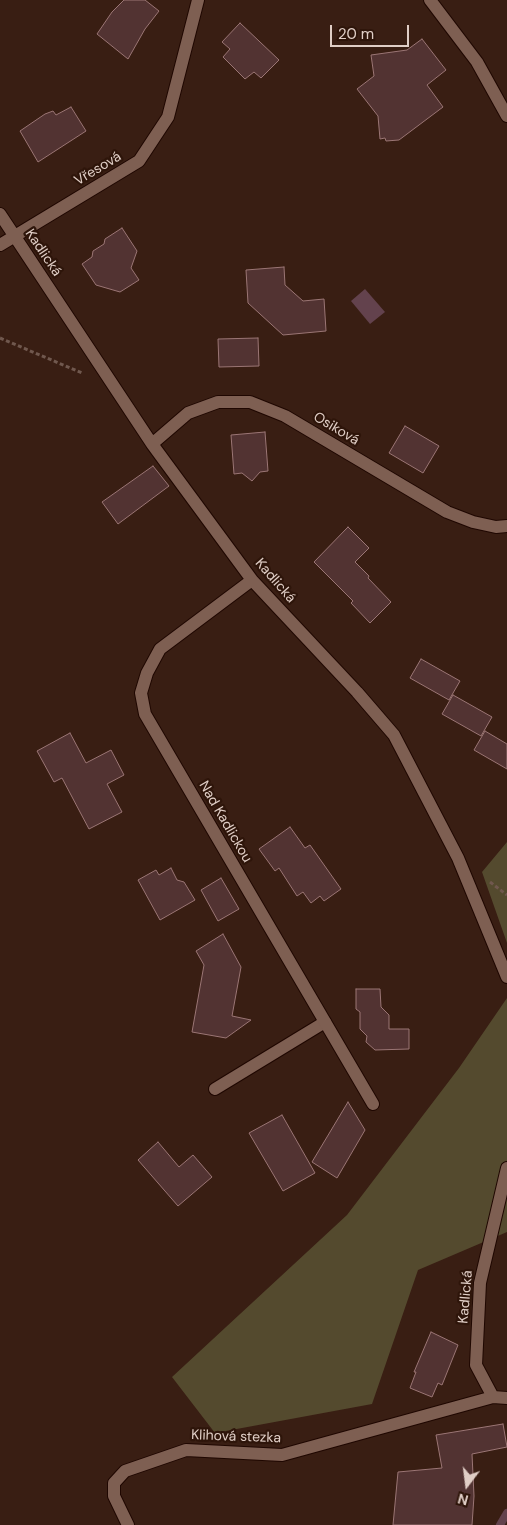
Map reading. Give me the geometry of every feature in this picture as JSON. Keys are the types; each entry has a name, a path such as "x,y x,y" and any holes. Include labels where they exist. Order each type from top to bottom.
{"street":[{"name":"Vřesová","path":"0,245 139,161 168,117 198,0"},
{"path":"430,0 477,62 507,116"},
{"name":"Kadlická","path":"0,214 152,444 252,580 358,692 394,735 458,858 507,977"},
{"name":"Osiková","path":"152,444 188,413 218,402 250,402 285,416 447,512 473,522 507,526"},
{"name":"Nad Kadlickou","path":"252,580 160,649 147,673 141,693 145,714 373,1104"},
{"path":"215,1089 325,1022"},
{"name":"Kadlická","path":"493,1397 476,1365 480,1283 507,1168"},
{"path":"493,1397 507,1398"},
{"name":"Klihová stezka","path":"128,1525 114,1496 114,1482 125,1471 186,1450 282,1456 493,1397"}],"path":[{"path":"0,338 114,387"}],"shaded area":[{"path":"365,289 385,312 370,324 351,301"},
{"path":"507,842 507,943 482,872"},
{"path":"507,998 507,1232 418,1270 372,1404 215,1433 172,1377 347,1215 459,1068"}],"building":[{"path":"124,0 145,0 159,11 145,29 128,59 97,34 112,12"},
{"path":"240,23 279,60 261,78 254,72 245,79 223,57 230,49 222,42"},
{"path":"422,39 446,70 427,85 443,107 399,140 386,141 385,138 380,139 378,116 357,89 374,76 371,55 407,50"},
{"path":"71,107 86,131 38,162 20,131 45,114 53,111 56,115"},
{"path":"122,228 137,251 131,268 139,280 120,292 96,285 82,264 92,257 93,251 104,244 105,239"},
{"path":"284,267 285,285 303,301 324,299 326,331 283,335 248,303 246,270"},
{"path":"258,338 259,366 219,367 218,339"},
{"path":"405,426 439,446 423,473 389,453"},
{"path":"265,432 268,471 260,472 252,481 242,473 234,474 231,435"},
{"path":"153,466 169,486 118,524 102,502"},
{"path":"348,527 369,548 355,562 391,602 370,623 351,603 353,601 314,562"},
{"path":"421,659 460,681 449,700 410,678"},
{"path":"453,695 492,717 481,736 442,714"},
{"path":"485,731 507,744 507,769 474,750"},
{"path":"70,733 86,763 111,750 124,775 107,784 122,812 89,829 62,778 54,782 37,751"},
{"path":"290,827 305,848 310,845 341,889 324,901 320,896 311,903 303,892 297,896 279,868 275,871 259,849"},
{"path":"171,868 177,880 184,882 195,900 160,920 138,880 156,870 159,875"},
{"path":"221,878 239,909 218,921 201,890"},
{"path":"223,934 241,967 232,1016 251,1020 226,1038 192,1032 204,965 196,951"},
{"path":"356,989 380,989 381,1007 389,1015 389,1029 409,1029 409,1049 375,1050 366,1042 367,1036 360,1029 360,1012 356,1009"},
{"path":"348,1102 365,1130 337,1178 312,1162"},
{"path":"282,1115 315,1173 283,1191 249,1133"},
{"path":"158,1142 179,1167 193,1155 212,1177 178,1206 138,1160"},
{"path":"431,1332 458,1345 442,1385 438,1383 432,1397 410,1388 416,1372 414,1372"},
{"path":"503,1424 507,1447 472,1454 474,1496 472,1525 393,1525 398,1472 442,1468 436,1435"}],"waterway":[{"path":"500,1525 507,1513"}]}
